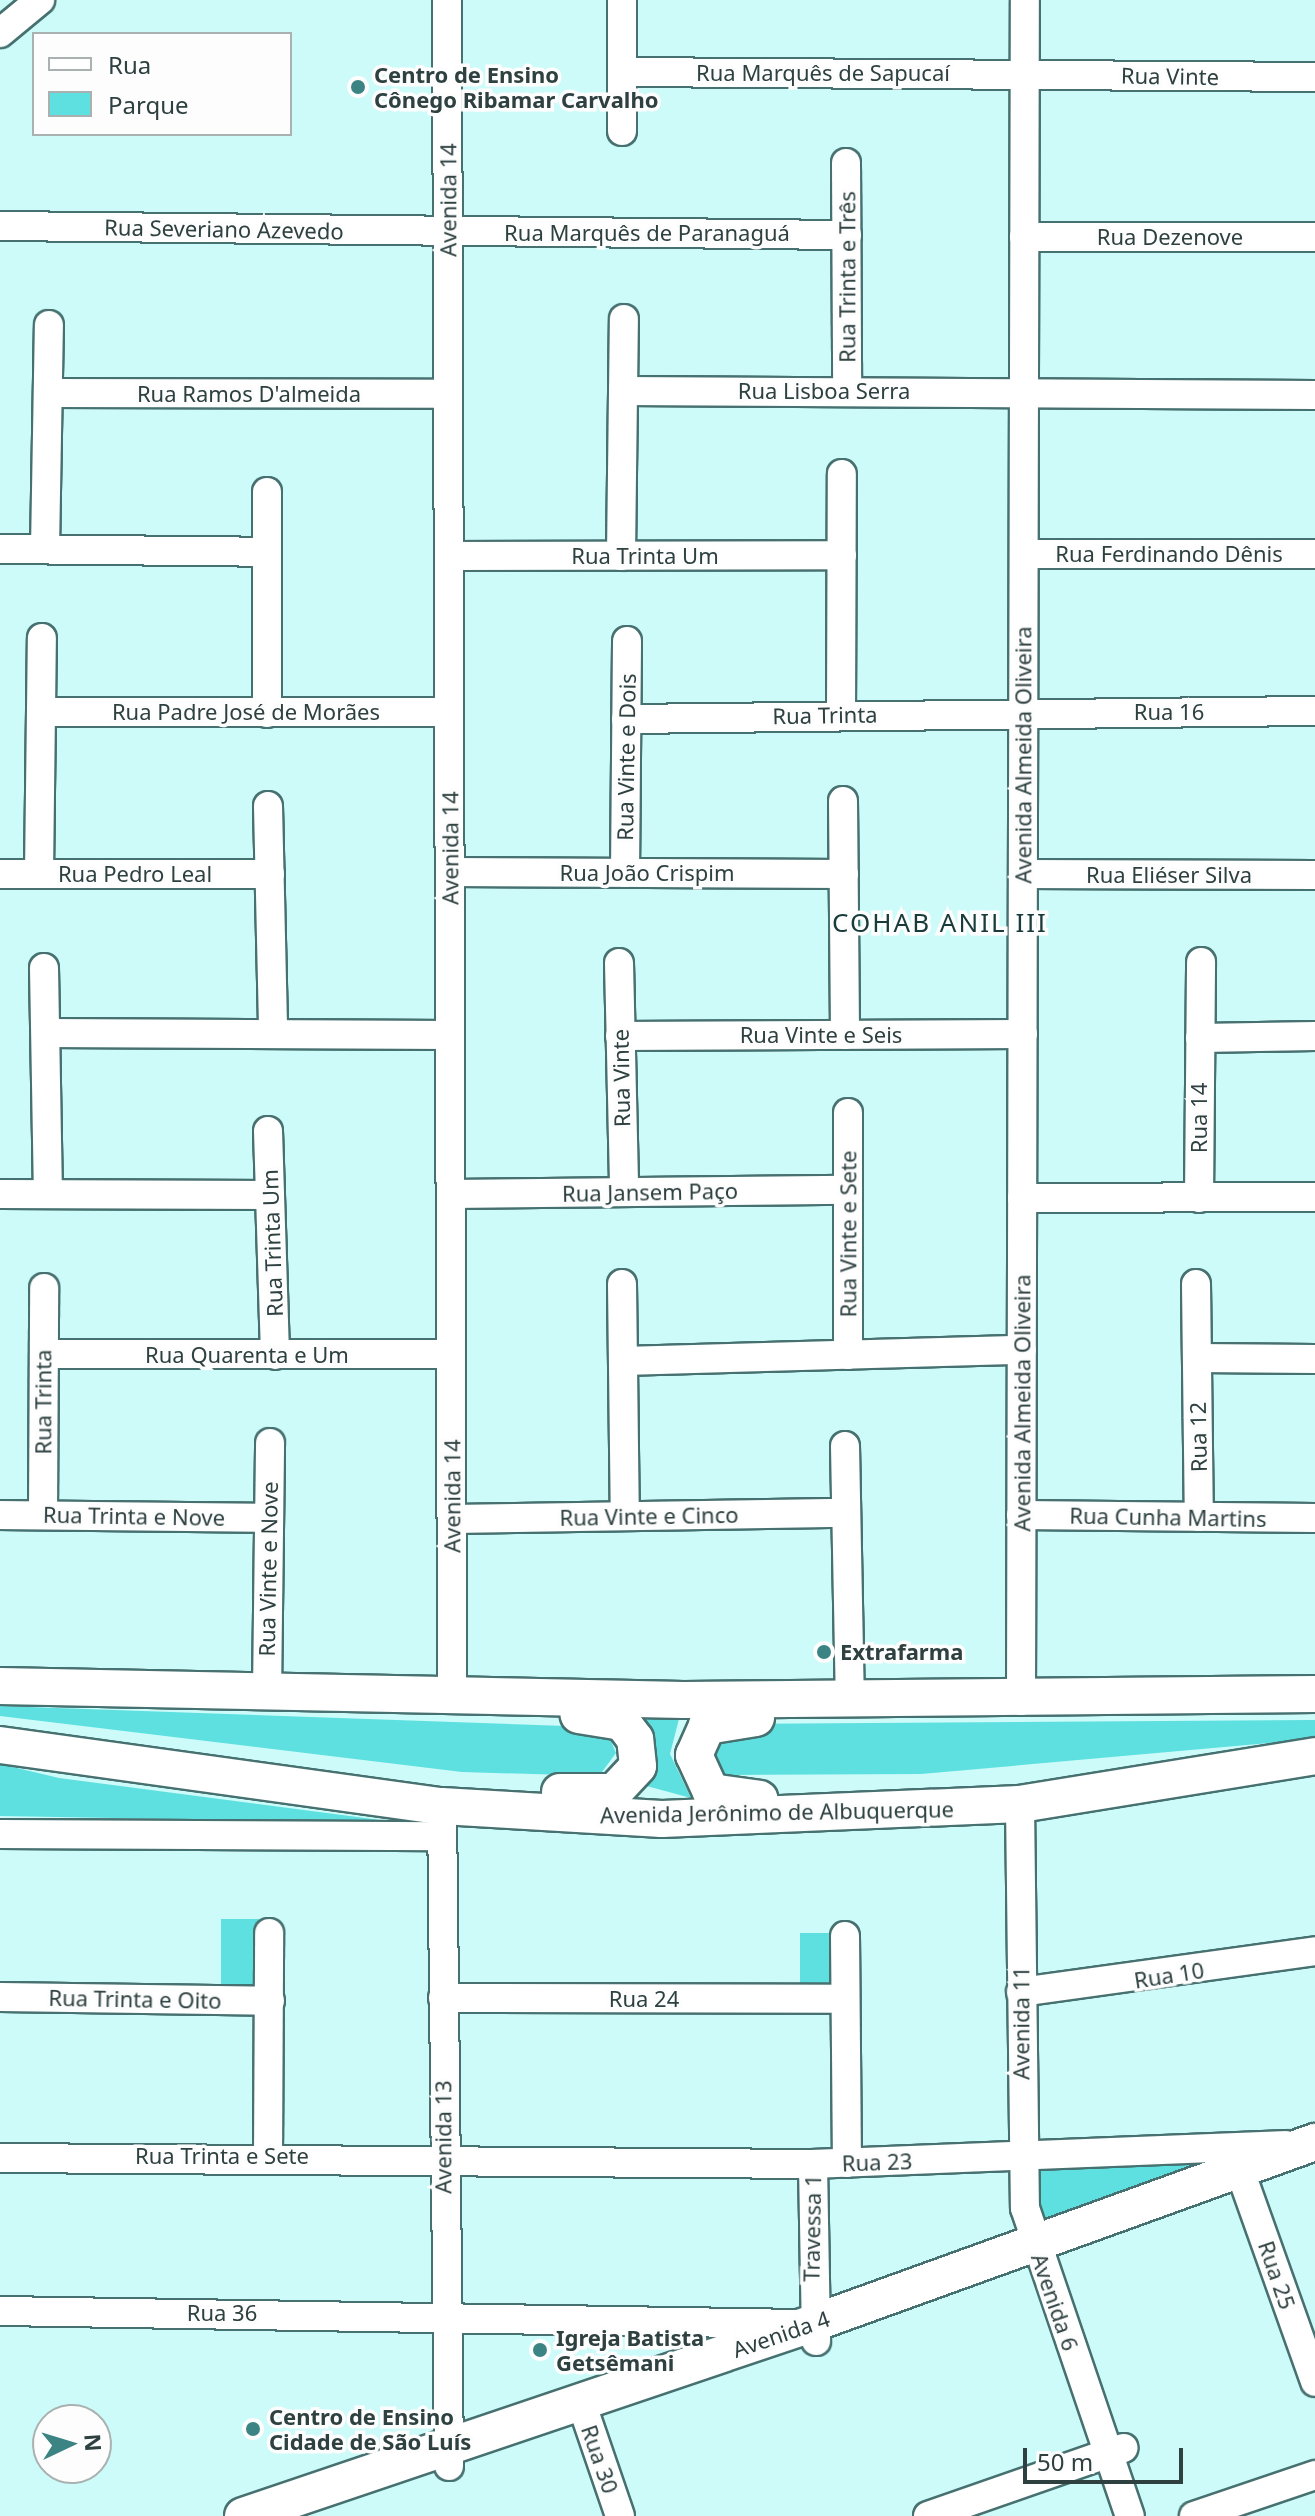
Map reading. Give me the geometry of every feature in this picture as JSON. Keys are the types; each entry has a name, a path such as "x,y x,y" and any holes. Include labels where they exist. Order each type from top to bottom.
{"main road":[{"path":"0,1686 267,1694 850,1701 1021,1701 1315,1694"},
{"path":"214,1778 607,1793 626,1786 638,1766 632,1733 608,1715 463,1714 267,1694"},
{"path":"1020,1804 732,1799 702,1783 694,1755 702,1730 719,1720 890,1715 1021,1701"},
{"name":"Avenida Jerônimo de Albuquerque","path":"0,1745 214,1778 442,1821 662,1819 1020,1804 1315,1756"},
{"name":"Avenida 4","path":"243,2516 447,2457 1044,2254 1314,2151"},
{"name":"Avenida 4","path":"304,2516 447,2457"}],"street":[{"path":"0,33 40,0"},
{"name":"Avenida 14","path":"447,0 452,1696"},
{"path":"622,0 622,131"},
{"name":"Avenida Almeida Oliveira","path":"1021,1701 1025,0"},
{"name":"Rua Marquês de Sapucaí","path":"622,72 1025,74"},
{"name":"Rua Vinte","path":"1025,74 1315,77"},
{"name":"Rua Trinta e Três","path":"846,163 847,391"},
{"name":"Rua Severiano Azevedo","path":"0,226 448,232"},
{"name":"Rua Marquês de Paranaguá","path":"448,232 847,235"},
{"name":"Rua Dezenove","path":"1024,237 1315,237"},
{"path":"621,556 624,319"},
{"path":"45,549 49,325"},
{"name":"Rua Lisboa Serra","path":"623,391 1315,395"},
{"name":"Rua Ramos D'almeida","path":"49,393 448,394"},
{"path":"841,715 842,474"},
{"path":"267,492 267,713"},
{"path":"0,549 267,552"},
{"name":"Rua Ferdinando Dênis","path":"1024,554 1315,554"},
{"name":"Rua Trinta Um","path":"449,556 842,555"},
{"path":"39,874 42,638"},
{"name":"Rua Vinte e Dois","path":"625,873 627,641"},
{"name":"Rua 16","path":"1023,712 1315,711"},
{"name":"Rua Padre José de Morães","path":"42,712 449,712"},
{"name":"Rua Trinta","path":"626,719 1023,712"},
{"path":"843,801 845,1035"},
{"path":"268,806 273,1034"},
{"name":"Rua João Crispim","path":"450,872 844,874"},
{"name":"Rua Pedro Leal","path":"0,874 270,874"},
{"name":"Rua Eliéser Silva","path":"1023,874 1315,875"},
{"name":"Rua 14","path":"1199,1198 1201,962"},
{"name":"Rua Vinte","path":"619,963 624,1192"},
{"path":"44,968 48,1194"},
{"path":"46,1033 450,1035"},
{"name":"Rua Vinte e Seis","path":"620,1036 1023,1034"},
{"path":"1200,1038 1315,1036"},
{"name":"Rua Vinte e Sete","path":"848,1113 848,1355"},
{"name":"Rua Trinta Um","path":"268,1131 275,1355"},
{"name":"Rua Jansem Paço","path":"451,1194 848,1190"},
{"path":"0,1194 270,1195"},
{"path":"1022,1198 1315,1197"},
{"path":"622,1284 625,1515"},
{"name":"Rua 12","path":"1196,1284 1199,1517"},
{"name":"Rua Trinta","path":"43,1515 44,1288"},
{"path":"623,1361 1022,1350"},
{"name":"Rua Quarenta e Um","path":"44,1354 451,1354"},
{"path":"1197,1358 1315,1359"},
{"name":"Rua Vinte e Nove","path":"267,1694 270,1443"},
{"path":"845,1446 850,1701"},
{"name":"Rua Vinte e Cinco","path":"452,1519 846,1513"},
{"name":"Rua Trinta e Nove","path":"0,1515 268,1518"},
{"name":"Rua Cunha Martins","path":"1021,1515 1315,1518"},
{"name":"Avenida 11","path":"1020,1804 1021,2157 1044,2254"},
{"name":"Avenida Jerônimo de Albuquerque","path":"0,1834 442,1821"},
{"name":"Avenida 13","path":"442,1821 447,2457"},
{"path":"268,2156 269,1933"},
{"path":"845,1936 847,2163"},
{"name":"Rua 10","path":"1021,1992 1315,1951"},
{"name":"Rua Trinta e Oito","path":"0,1997 270,2001"},
{"name":"Rua 24","path":"443,1998 845,1999"},
{"name":"Rua 23","path":"443,2157 813,2164 1314,2151"},
{"name":"Rua Trinta e Sete","path":"0,2158 443,2157"},
{"name":"Travessa 1","path":"813,2164 814,2332"},
{"name":"Rua 25","path":"1244,2180 1315,2380"},
{"name":"Avenida 6","path":"1044,2254 1116,2450 1149,2516"},
{"name":"Rua 36","path":"0,2311 444,2315 814,2332"},
{"name":"Rua 30","path":"584,2410 620,2516"},
{"path":"928,2516 1116,2450"},
{"name":"Avenida 6","path":"1116,2450 1130,2516"},
{"path":"1194,2516 1315,2475"}],"green space":[{"path":"0,1706 594,1727 608,1734 616,1753 599,1776 462,1772 0,1716"},
{"path":"635,1710 680,1715 670,1754 691,1798 643,1785"},
{"path":"1315,1720 1315,1739 921,1774 720,1775 712,1771 707,1733 719,1724"},
{"path":"0,1764 59,1778 403,1823 0,1816"},
{"path":"221,1919 259,1919 259,1993 221,1993"},
{"path":"800,1933 837,1933 837,1986 800,1986"},
{"path":"1249,2143 1040,2230 1027,2162"}],"place":[{"name":"Centro de Ensino Cônego Ribamar Carvalho","path":"358,87"},
{"name":"Extrafarma","path":"824,1652"},
{"name":"Igreja Batista Getsêmani","path":"540,2350"},
{"name":"Centro de Ensino Cidade de São Luís","path":"253,2429"}],"district":[{"name":"COHAB ANIL III","path":"940,923"}]}
